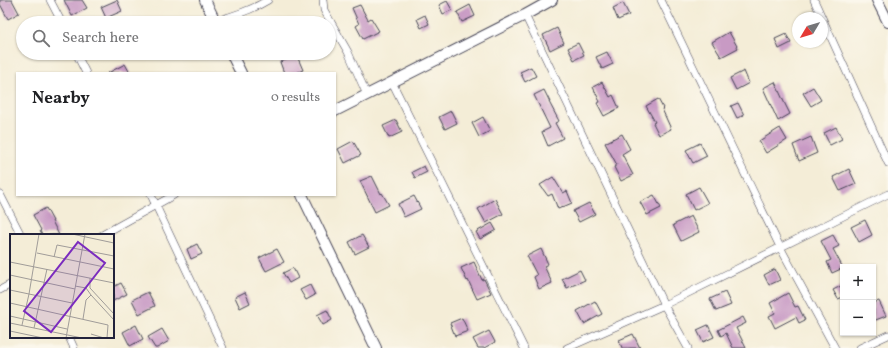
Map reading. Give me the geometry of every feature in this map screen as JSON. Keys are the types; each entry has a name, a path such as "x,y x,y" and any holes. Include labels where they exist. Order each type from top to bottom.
{"street":[{"path":"50,0 58,16"},
{"path":"205,0 213,16"},
{"path":"234,16 268,0"},
{"path":"323,0 324,10 327,16"},
{"path":"336,110 552,0"},
{"path":"661,0 780,247 835,348"},
{"path":"814,0 888,163"},
{"path":"878,0 888,22"},
{"path":"524,15 664,305 688,348"},
{"path":"336,31 348,52 367,95"},
{"path":"80,60 86,72"},
{"path":"234,60 240,72"},
{"path":"392,82 524,348"},
{"path":"0,194 20,234"},
{"path":"566,348 664,305 888,194"},
{"path":"152,196 224,348"},
{"path":"104,234 172,196"},
{"path":"302,196 376,348"},
{"path":"0,290 10,285"},
{"path":"860,348 888,335"},
{"path":"69,338 74,348"}],"building":[{"path":"0,0 12,0 19,13 8,19 0,4"},
{"path":"64,0 82,0 87,8 72,16"},
{"path":"117,0 122,11 111,16 105,16 101,7"},
{"path":"447,1 452,10 443,14 439,5"},
{"path":"623,3 629,15 618,20 613,8"},
{"path":"360,5 368,20 371,18 379,31 363,39 356,26 359,24 352,8"},
{"path":"470,5 475,16 462,22 457,12"},
{"path":"425,15 429,24 421,28 417,19"},
{"path":"557,28 564,43 550,50 543,35"},
{"path":"729,32 738,48 721,57 712,42"},
{"path":"786,34 791,43 779,49 775,39"},
{"path":"578,43 584,55 574,60 568,48"},
{"path":"607,52 613,64 602,69 596,57"},
{"path":"286,60 299,60 303,70 298,72 284,72 280,62"},
{"path":"125,64 129,72 110,72"},
{"path":"531,67 536,76 525,82 520,72"},
{"path":"744,71 749,83 736,90 730,78"},
{"path":"602,82 610,97 613,95 619,108 604,116 597,103 600,102 593,87"},
{"path":"775,82 790,114 778,121 763,88"},
{"path":"813,87 821,100 811,106 803,93"},
{"path":"544,90 559,121 555,123 563,138 548,146 542,132 550,128 534,95"},
{"path":"658,99 671,129 659,135 653,123 655,122 646,106"},
{"path":"738,103 744,115 737,118 731,106"},
{"path":"451,111 457,123 445,129 439,117"},
{"path":"483,117 490,131 479,137 472,123"},
{"path":"396,120 402,132 389,138 383,126"},
{"path":"836,127 842,139 830,145 824,133"},
{"path":"780,128 787,140 766,153 759,141"},
{"path":"622,134 630,149 622,154 633,175 621,181 614,167 617,165 605,143"},
{"path":"811,137 817,153 799,161 793,145"},
{"path":"353,141 361,155 345,163 338,149"},
{"path":"700,143 707,156 693,163 686,150"},
{"path":"424,166 427,172 415,178 412,172"},
{"path":"849,169 856,184 840,191 833,177"},
{"path":"372,176 381,194 382,193 389,205 375,212 360,181"},
{"path":"553,177 563,193 567,191 572,203 558,209 552,194 548,196 540,185"},
{"path":"699,187 708,203 694,210 686,194"},
{"path":"654,195 661,208 647,215 640,202"},
{"path":"414,196 421,209 404,217 398,204"},
{"path":"495,199 503,214 486,223 478,209"},
{"path":"589,203 595,214 579,222 573,211"},
{"path":"46,208 58,234 42,234 33,215"},
{"path":"691,216 699,232 681,241 673,225"},
{"path":"865,220 872,235 859,242 851,227"},
{"path":"492,223 496,230 480,239 476,232"},
{"path":"362,235 369,247 355,254 349,242"},
{"path":"833,235 839,246 833,249 841,264 840,269 832,273 827,262 831,260 821,241"},
{"path":"197,244 202,254 191,259 187,249"},
{"path":"277,249 284,262 266,271 259,258"},
{"path":"541,249 548,264 544,266 552,283 539,289 534,277 537,275 527,256"},
{"path":"474,262 482,280 484,279 491,293 477,299 461,268"},
{"path":"293,268 298,278 289,283 283,273"},
{"path":"775,269 780,280 769,285 764,275"},
{"path":"580,270 585,280 567,288 562,279"},
{"path":"121,283 127,294 114,300 114,286"},
{"path":"310,285 315,295 306,300 300,290"},
{"path":"840,286 840,298 838,299 833,290"},
{"path":"148,292 155,306 139,314 132,300"},
{"path":"245,292 250,303 240,308 235,297"},
{"path":"725,292 731,305 716,311 710,299"},
{"path":"788,293 795,307 798,306 805,320 799,323 796,317 775,328 769,316 775,313 770,303"},
{"path":"595,301 602,314 584,324 577,311"},
{"path":"879,301 886,316 876,320 876,302"},
{"path":"327,310 332,320 323,325 317,315"},
{"path":"743,317 746,323 736,328 746,348 733,348 726,333 721,336 718,330"},
{"path":"462,318 468,331 455,336 450,323"},
{"path":"136,325 143,339 130,346 123,332"},
{"path":"708,325 714,337 703,342 697,330"},
{"path":"162,329 169,341 155,348 148,337"},
{"path":"489,331 495,342 484,348 478,348 473,339"},
{"path":"633,334 640,348 622,348 619,340"}]}
